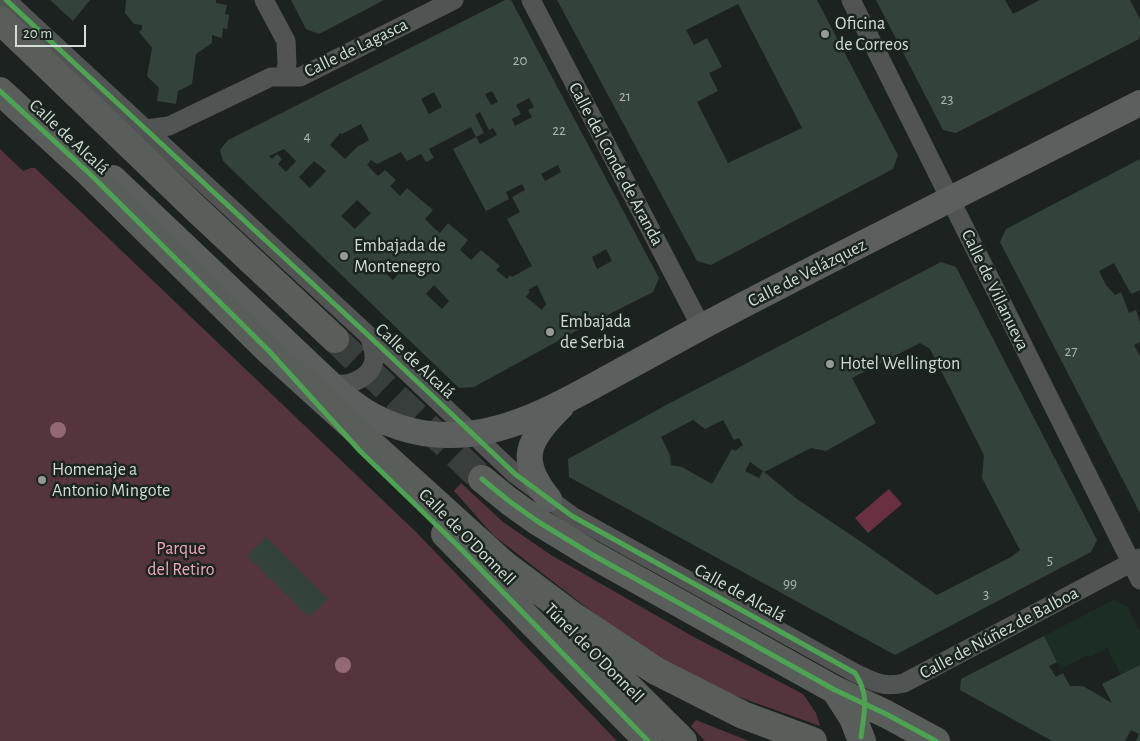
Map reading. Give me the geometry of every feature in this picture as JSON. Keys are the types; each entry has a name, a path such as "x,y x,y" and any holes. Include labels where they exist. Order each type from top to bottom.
{"main road":[{"name":"Calle de Alcalá","path":"0,20 195,208 335,339"},
{"name":"Calle de Alcalá","path":"0,91 89,173 268,351 505,565 573,616 656,671 743,715 813,741"},
{"name":"Calle de Velázquez","path":"472,434 506,426 568,400 704,326 1140,103"},
{"name":"Calle de Alcalá","path":"57,144 80,154 111,177 325,379 354,404 380,419 428,434 472,434"},
{"name":"Calle de O'Donnell","path":"268,351 360,451 458,546 648,741"},
{"path":"549,500 534,479 530,469 529,458 535,437 556,411 568,400"},
{"name":"Calle de Alcalá","path":"482,479 537,521 591,554 845,682 865,704 936,741"},
{"name":"Túnel de O'Donnell","path":"505,565 683,741"},
{"path":"845,682 844,702 861,739"}],"street":[{"name":"Calle de Alcalá","path":"6,0 370,336 515,474 549,500 585,523 845,682"},
{"path":"264,0 286,41 287,63 285,77"},
{"name":"Calle de Lagasca","path":"146,128 169,126 271,77 300,77 454,0"},
{"name":"Calle del Conde de Aranda","path":"531,0 691,307 704,326"},
{"name":"Calle de Villanueva","path":"851,0 950,199 1136,561 1140,580"},
{"name":"Calle de Alcalá","path":"325,379 337,384 350,383 366,375 374,362 374,352 370,336"},
{"name":"Calle de Núñez de Balboa","path":"845,682 877,683 890,686 904,683 1136,561"},
{"path":"861,739 865,704"}],"shaded area":[{"path":"889,489 902,504 868,533 855,518"},
{"path":"1113,600 1127,606 1140,631 1140,665 1121,675 1107,648 1090,657 1088,655 1061,669 1044,636"}],"green space":[{"name":"Parque del Retiro","path":"0,149 23,171 35,168 416,532 617,741 0,741"},
{"path":"461,483 503,522 551,555 692,636 803,694 816,713 820,726 725,692 681,670 623,636 493,535 454,491"},
{"path":"696,720 749,741 705,741 691,726"}],"building":[{"path":"50,0 90,0 73,21"},
{"path":"126,0 216,0 216,3 227,5 225,14 229,15 227,29 223,28 222,38 212,35 212,43 196,54 192,84 178,91 176,104 157,101 159,88 147,76 152,48 139,32 142,29 142,25 134,24 125,13"},
{"path":"291,0 384,0 319,34 306,29"},
{"path":"505,0 511,0 659,278 653,292 578,330 474,387 459,388 223,161 220,150 228,140","holes":["492,91 498,102 491,105 485,94","434,92 442,107 429,114 421,99","529,98 534,107 528,110 532,117 515,126 512,119 521,114 516,105","480,112 489,130 493,128 497,135 480,144 476,137 484,133 475,115","361,124 369,140 357,147 345,159 330,145 340,133 342,134","471,127 476,137 453,149 486,211 509,199 506,192 522,184 525,190 512,197 520,212 507,219 532,266 512,277 510,275 507,279 496,270 500,266 481,250 471,260 460,250 468,240 448,223 440,233 425,219 433,210 407,188 400,196 390,186 396,180 385,170 378,176 367,165 371,160 377,164 401,152 407,161 421,154 426,162 434,158 429,149","284,149 296,161 286,172 278,164 282,159 277,154 272,159 269,156","314,161 326,171 310,188 299,177","558,165 561,172 545,181 541,174","357,200 371,213 355,229 341,216","606,249 612,261 597,269 592,257","390,263 400,272 393,280 383,271","434,285 449,301 442,309 426,294","537,285 546,304 542,310 526,297 530,291 528,290"]},
{"path":"557,0 817,0 898,155 893,169 711,265 697,261","holes":["738,4 802,128 728,163 697,102 718,91 709,73 722,67 707,38 694,45 686,30"]},
{"path":"876,0 1005,0 1013,14 1040,0 1130,0 1140,19 1140,35 1139,39 956,133 943,130"},
{"path":"1140,159 1140,290 1131,294 1114,263 1099,271 1106,285 1115,295 1121,292 1129,313 1136,310 1140,322 1140,342 1134,345 1140,356 1140,513 1000,242 1006,229"},
{"path":"941,262 956,267 1097,540 1091,552 895,655 569,477 568,459 670,403","holes":["920,343 930,349 984,455 982,478 1020,550 1011,557 937,595 797,499 764,472 811,448 826,451 876,423 852,378","693,420 705,429 723,420 734,440 739,438 743,445 735,451 732,449 712,484 682,467 671,465 670,455 661,437","750,462 763,471 759,478 745,471"]},
{"path":"266,537 328,599 309,617 247,556"},
{"path":"1044,636 1057,662 1049,666 1056,677 1063,673 1070,686 1083,686 1112,703 1102,684 1140,665 1140,741 1136,741 1139,734 1131,730 1125,741 1052,741 960,690 961,679"}],"tunnel":[{"path":"335,339 482,479"}],"cycle path":[{"path":"6,0 515,474 572,516 855,673 863,689 865,704 861,737"},
{"path":"0,91 89,173 269,351 360,451 458,546 648,741"},
{"path":"482,479 537,521 591,554 835,690 886,714 936,741"}],"place":[{"name":"Oficina de Correos","path":"825,34"},
{"name":"Embajada de Montenegro","path":"344,256"},
{"name":"Embajada de Serbia","path":"550,332"},
{"name":"Hotel Wellington","path":"830,364"},
{"name":"Homenaje a Antonio Mingote","path":"42,480"}]}
